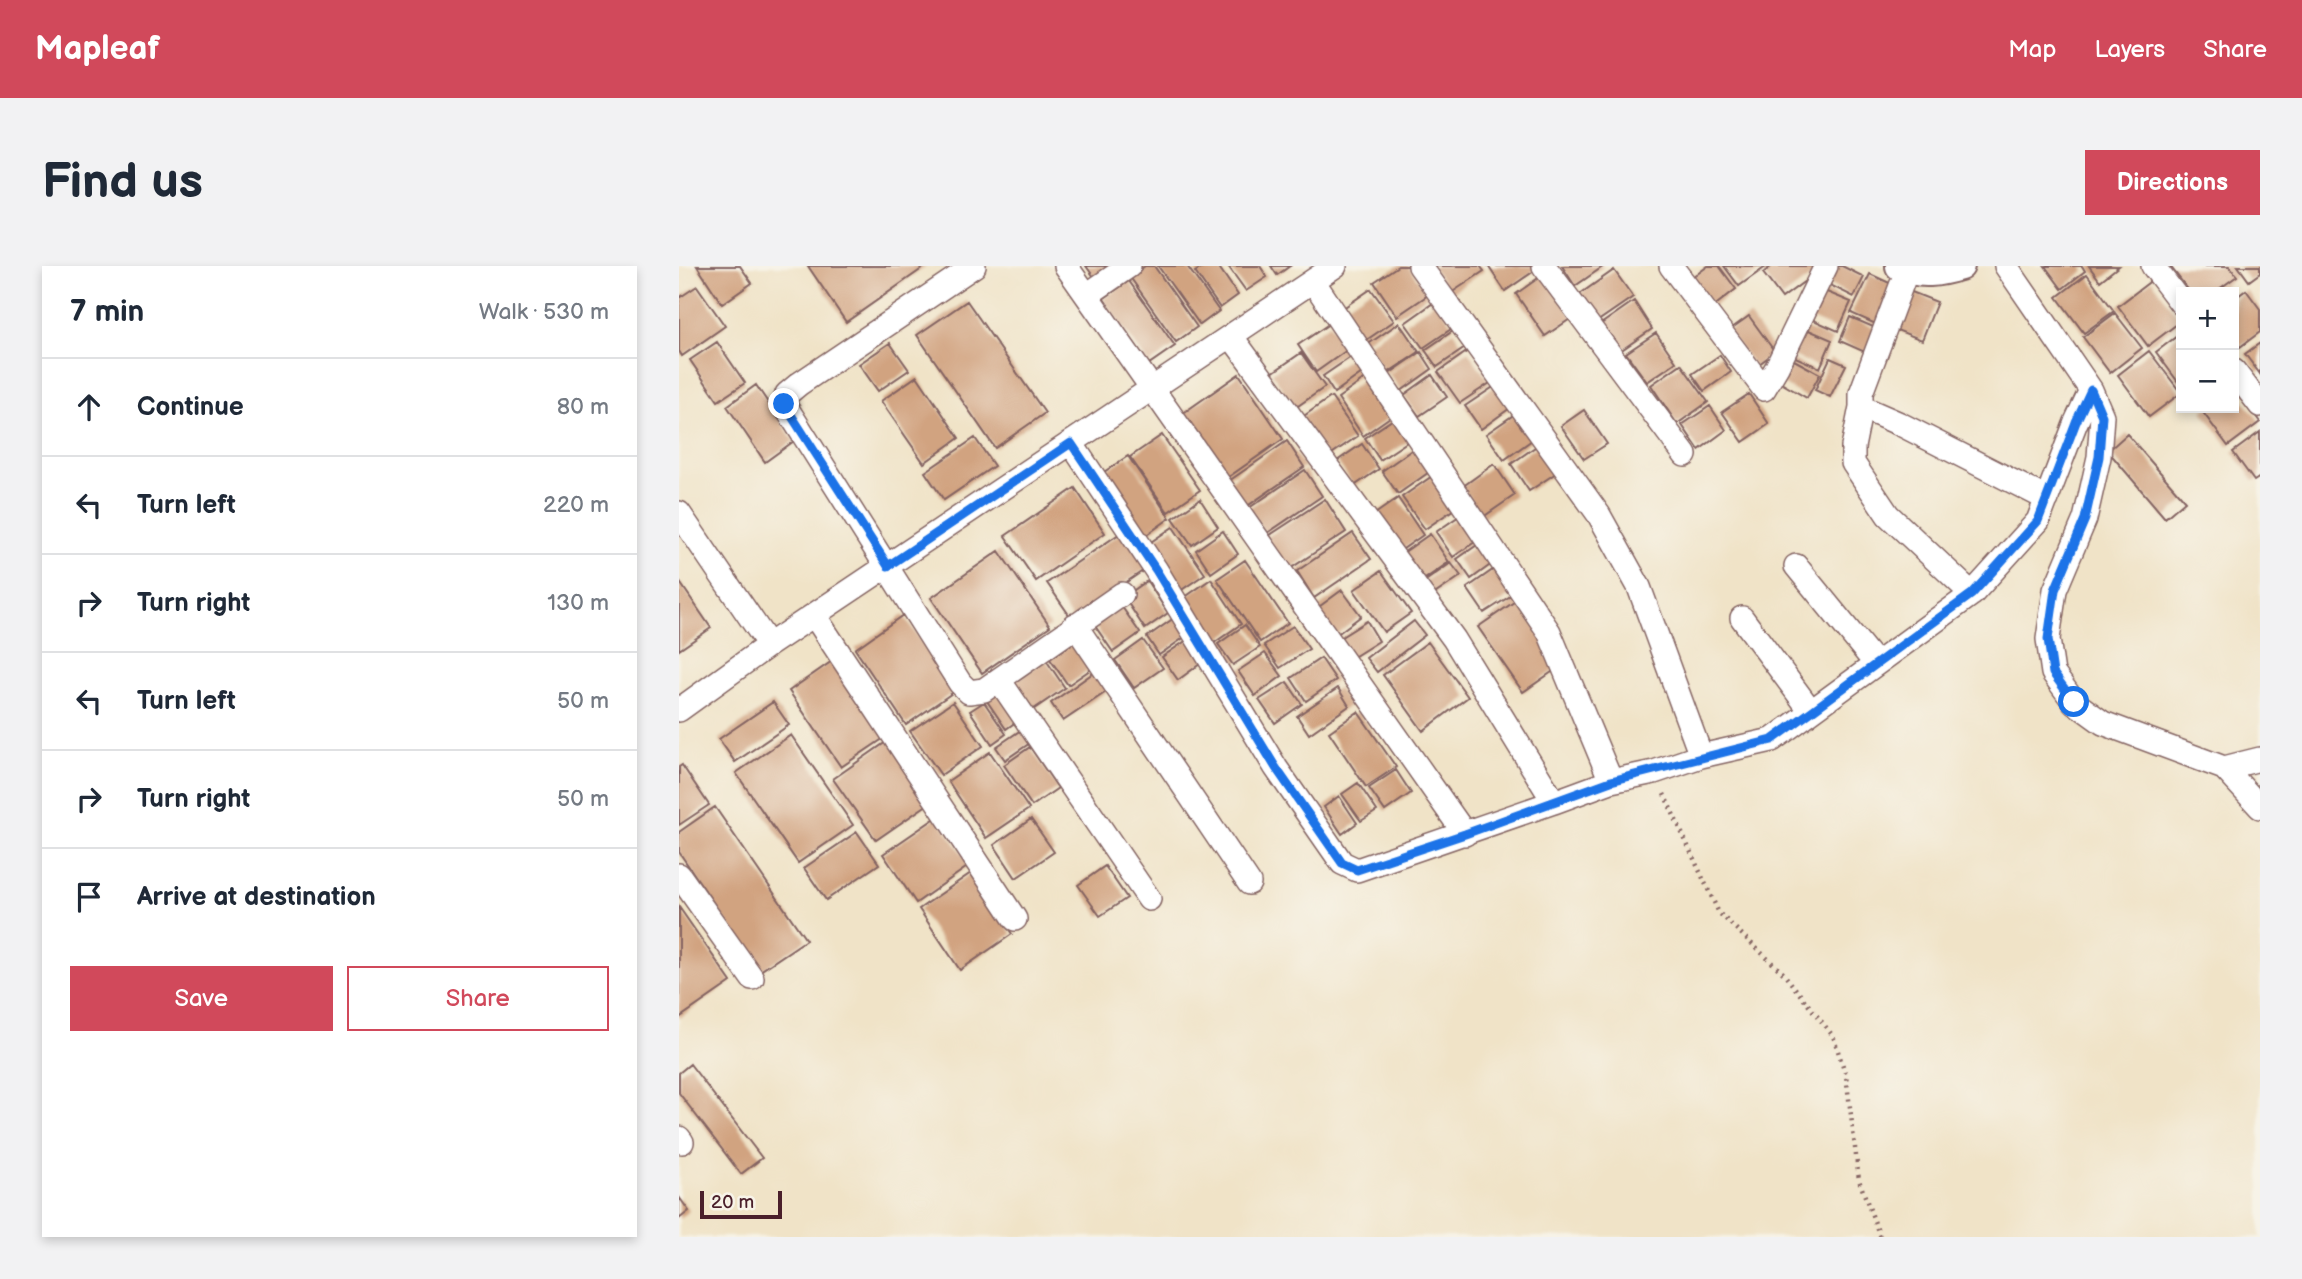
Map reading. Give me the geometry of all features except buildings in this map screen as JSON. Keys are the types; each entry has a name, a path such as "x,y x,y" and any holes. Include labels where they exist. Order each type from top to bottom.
{"street":[{"path":"974,266 787,394 784,404 960,683 969,692 984,690 1122,594"},
{"path":"1066,266 1465,834"},
{"path":"1087,295 1129,266"},
{"path":"679,710 769,645 1335,266"},
{"path":"1420,266 1599,515 1639,587 1701,756"},
{"path":"1544,266 1685,455"},
{"path":"1671,266 1764,389 1777,368 1826,266"},
{"path":"1960,266 1936,273 1904,268 1861,393 1853,463 1888,515 1972,594"},
{"path":"2006,266 2091,390 2102,416 2099,457 2085,519 2055,590 2048,639 2053,673 2074,702 2103,723 2224,768 2260,807"},
{"path":"2153,266 2176,296"},
{"path":"1313,281 1549,632 1611,781"},
{"path":"1231,336 1454,639 1554,802"},
{"path":"2239,378 2260,405"},
{"path":"1071,443 1156,570 1276,768 1342,863 1357,870 1611,781 1772,740 1972,594 2038,521 2091,390"},
{"path":"1861,407 2047,499"},
{"path":"679,513 769,645"},
{"path":"1796,566 1876,664"},
{"path":"814,615 1015,919"},
{"path":"1742,618 1811,711"},
{"path":"1075,625 1249,883"},
{"path":"999,680 1149,899"},
{"path":"2224,768 2260,759"},
{"path":"679,875 752,978"}],"path":[{"path":"1654,772 1719,913 1783,973 1833,1036 1846,1075 1859,1180 1880,1237"}],"route":[{"path":"784,404 888,566 1071,443 1156,570 1276,768 1342,863 1357,870 1611,781 1772,740 1972,594 2038,521 2091,390 2102,416 2099,457 2085,519 2055,590 2048,639 2053,673 2074,702"}]}
